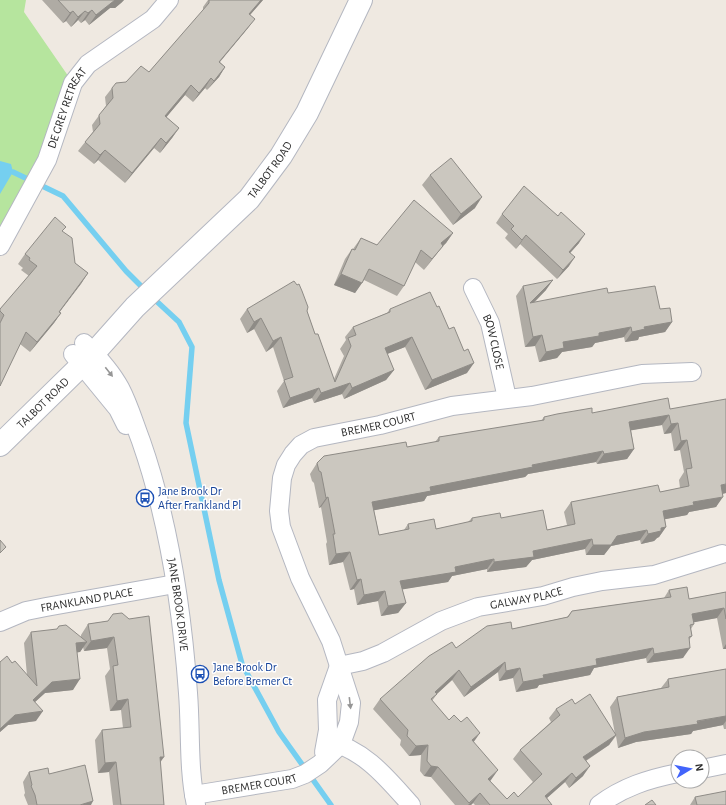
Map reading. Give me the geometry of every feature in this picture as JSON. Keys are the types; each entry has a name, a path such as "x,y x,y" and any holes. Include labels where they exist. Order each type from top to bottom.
{"main road":[{"name":"TALBOT ROAD","path":"0,445 83,353 111,317 135,307 249,198 281,156 307,113 361,0"},
{"name":"TALBOT ROAD","path":"0,424 83,353"}],"street":[{"name":"DE GREY RETREAT","path":"0,246 47,160 73,83 80,73 98,57 153,20 169,0"},
{"name":"BOW CLOSE","path":"473,288 490,323 507,398"},
{"name":"JANE BROOK DRIVE","path":"83,353 118,409 128,428 138,433 160,502 175,584 185,659 195,800"},
{"name":"BREMER COURT","path":"195,800 292,779 305,774 320,764 349,722 351,703 331,641 300,578 282,527 279,511 282,478 286,465 301,445 314,438 380,426 437,409 507,398 532,396 642,374 692,372"},
{"name":"GALWAY PLACE","path":"339,666 363,661 383,653 400,645 440,621 478,607 543,596 573,587 602,581 654,575 722,554"},
{"name":"FRANKLAND PLACE","path":"0,622 26,611 46,606 175,584"},
{"name":"BREMER COURT","path":"334,742 327,700 339,666"},
{"path":"334,742 375,766 411,805"},
{"path":"710,767 726,764"},
{"path":"598,805 625,788 642,781 670,775"}],"green space":[{"path":"0,0 26,0 24,12 73,83 0,246"}],"water":[{"path":"0,161 11,164 13,172 0,194"}],"building":[{"path":"58,0 115,0 96,15 92,10 88,13 85,11 78,17 73,11 70,13"},
{"path":"209,0 261,0 249,14 255,19 219,62 225,67 214,81 211,78 199,93 191,85 165,116 179,128 166,143 161,138 132,173 105,150 100,155 85,142 100,124 99,115 113,98 112,88 116,83 126,82 141,66 149,72 209,3"},
{"path":"451,158 482,197 461,214 430,175"},
{"path":"524,186 558,216 561,212 585,234 569,252 575,257 563,270 526,235 522,240 511,229 514,226 502,214"},
{"path":"414,200 453,233 441,243 443,246 432,259 421,250 404,286 369,269 362,283 341,274 352,249 355,250 361,238 377,245"},
{"path":"55,217 66,227 62,231 72,238 75,263 88,273 59,312 61,313 37,342 26,332 0,386 0,323 4,315 0,309 37,266 29,260 30,258 25,254"},
{"path":"553,280 530,303 607,288 608,293 655,286 660,309 670,308 672,322 644,327 645,329 632,332 631,327 599,333 599,336 563,342 564,348 546,352 542,335 533,337 523,286"},
{"path":"294,281 297,285 299,284 302,291 315,334 318,334 335,382 351,346 348,338 356,335 353,327 390,312 390,309 430,292 437,307 439,306 449,329 454,327 464,351 468,349 474,363 432,380 412,337 385,348 394,370 352,388 350,383 321,393 319,388 290,398 284,380 293,377 281,337 273,341 261,318 254,322 247,309"},
{"path":"668,398 670,409 726,399 726,484 721,485 723,497 693,502 694,505 663,511 666,527 661,528 661,531 648,534 647,530 617,536 611,545 593,545 592,539 533,551 534,557 494,562 494,559 455,567 456,572 400,581 406,603 388,606 385,591 364,595 361,579 357,580 350,552 336,554 333,534 335,534 328,497 326,498 321,472 319,471 317,463 324,456 406,442 407,447 439,441 439,437 544,420 544,417 592,408 592,413","holes":["669,415 671,424 678,423 681,441 687,440 692,468 686,469 689,486 660,492 658,485 571,502 575,524 547,530 543,510 501,518 500,513 472,518 472,521 436,529 434,519 408,524 409,529 379,535 372,502 431,491 430,487 533,467 532,465 603,451 604,454 634,449 629,422"]},
{"path":"0,540 6,547 0,553"},
{"path":"687,587 689,599 726,592 726,619 724,608 692,614 694,624 690,625 692,636 689,637 690,648 654,654 653,648 596,659 597,665 543,675 544,678 523,682 520,668 506,671 505,662 471,687 459,670 435,692 437,694 431,699 449,720 454,715 461,722 467,717 480,733 472,740 498,770 488,779 507,799 514,792 518,797 542,774 520,750 560,715 556,709 572,699 575,704 590,694 616,735 583,757 590,766 576,778 572,773 545,796 552,805 490,805 480,793 469,803 438,767 431,766 427,761 428,745 416,746 407,736 408,730 380,699 429,656 452,642 456,648 487,626 511,622 512,629 568,617 572,611 671,597 669,590"},
{"path":"122,613 129,619 149,616 164,757 160,757 164,805 121,805 116,762 105,763 102,730 131,727 128,699 117,701 113,666 118,665 114,637 91,641 88,624 108,621 113,614"},
{"path":"66,625 87,642 76,643 80,679 52,682 33,700 43,711 15,715 0,729 0,662 7,656 12,663 15,661 37,686 31,632 57,629 59,626"},
{"path":"726,669 726,716 697,721 698,724 644,732 625,738 617,697 669,687 668,679"},
{"path":"85,765 93,801 80,805 37,805 31,786 29,772 48,768 49,774"},
{"path":"726,791 726,805 697,805 695,797"},
{"path":"652,800 656,805 645,805"}],"waterway":[{"path":"13,172 63,196 126,271 146,291"},
{"path":"152,297 179,322 192,347 186,423 219,580 242,664 279,732 331,805"}],"place":[{"name":"Jane Brook Dr After Frankland Pl","path":"145,498"},
{"name":"Jane Brook Dr Before Bremer Ct","path":"200,674"}]}
